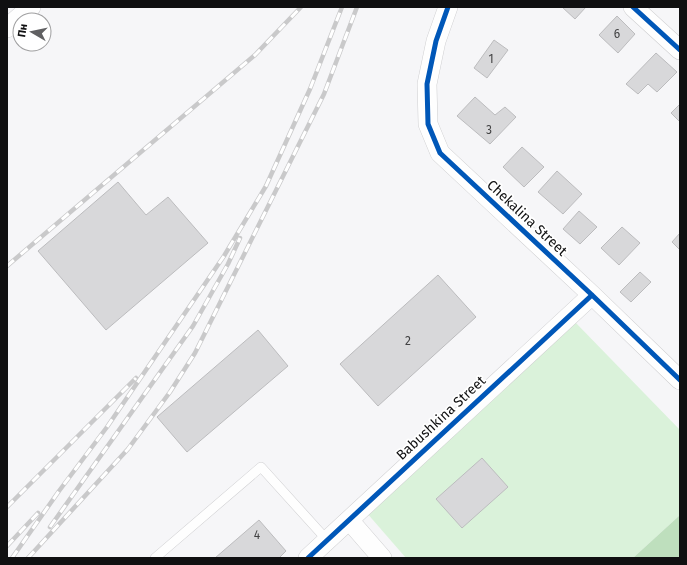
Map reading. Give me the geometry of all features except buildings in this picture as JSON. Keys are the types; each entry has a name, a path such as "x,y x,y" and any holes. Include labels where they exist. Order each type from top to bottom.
{"street":[{"path":"7,28 31,7"},
{"name":"Chekalina Street","path":"448,7 436,41 427,84 428,124 440,153 592,295 680,380"},
{"path":"633,7 680,50"},
{"name":"Babushkina Street","path":"308,558 592,295"},
{"path":"349,520 382,558"}],"lane":[{"path":"155,558 261,467 327,540"}],"green space":[{"path":"575,322 680,430 680,515 633,558 406,558 366,512"},
{"path":"680,515 680,558 633,558"}],"railway":[{"path":"7,266 255,55 301,7"},
{"path":"12,558 59,491 107,427 224,256 266,186 310,89 342,7"},
{"path":"28,558 128,449 170,392 195,353 324,94 357,7"},
{"path":"50,527 193,326 228,264 240,238"},
{"path":"7,507 136,378"},
{"path":"7,546 38,513"}],"cycle path":[{"path":"448,7 436,41 427,84 428,124 440,153 592,295 680,380"},
{"path":"633,7 680,50"},
{"path":"308,558 592,295"}]}
